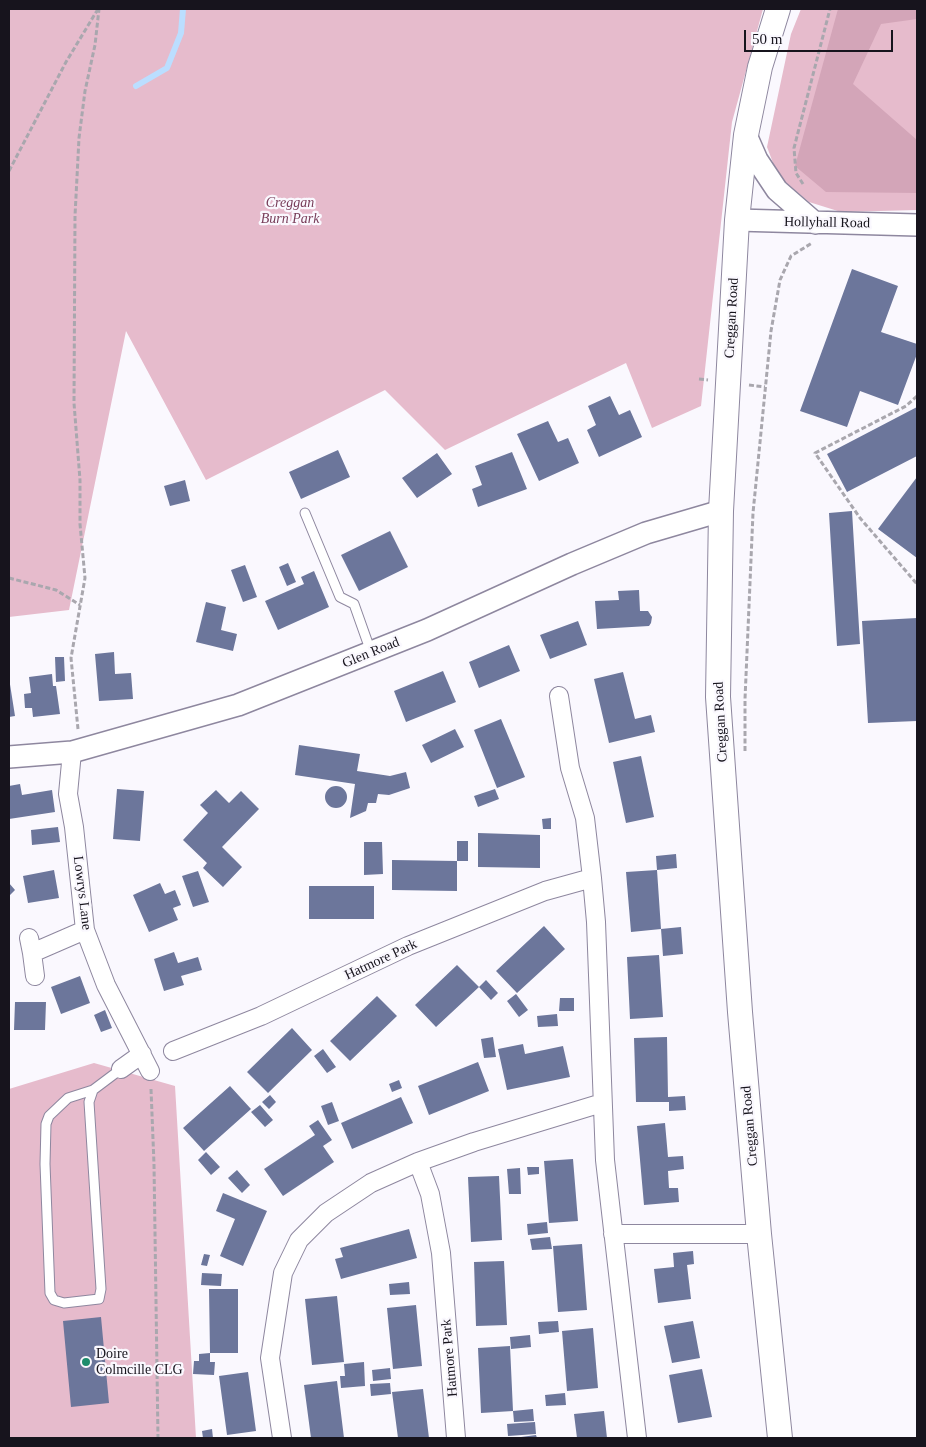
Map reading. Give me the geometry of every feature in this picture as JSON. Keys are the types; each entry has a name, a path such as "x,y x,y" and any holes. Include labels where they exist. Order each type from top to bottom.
{"main road":[{"name":"Creggan Road","path":"778,9 760,67 746,135 737,220 721,511 718,697 740,1012 759,1234 780,1438"}],"street":[{"path":"746,135 757,160 777,190 822,223"},
{"name":"Hollyhall Road","path":"737,220 917,225"},
{"name":"Glen Road","path":"9,757 76,751 238,705 427,630 572,564 646,533 721,511"},
{"path":"559,696 570,768 585,818 592,878 596,922 605,1160 637,1438"},
{"name":"Lowrys Lane","path":"76,751 68,794 85,930 106,985 150,1071"},
{"name":"Hatmore Park","path":"173,1051 262,1016 408,946 545,891 592,878"},
{"path":"35,976 31,946 85,930"},
{"path":"121,1068 142,1054"},
{"path":"282,1438 270,1358 282,1273 299,1240 326,1213 371,1183 418,1162 474,1142 602,1103"},
{"name":"Hatmore Park","path":"418,1162 430,1194 441,1253 456,1438"},
{"path":"613,1234 759,1234"}],"lane":[{"path":"305,513 340,597 354,604 371,653"},
{"path":"93,1090 89,1102 101,1289 99,1299 64,1303 54,1300 50,1293 45,1164 46,1124 49,1116 68,1098 93,1090 121,1068"}],"path":[{"path":"9,172 66,62 99,9"},
{"path":"76,751 71,658 85,578 80,524 80,480 74,403 74,216 79,138 85,91 95,45 99,9"},
{"path":"805,186 796,173 794,148 830,9"},
{"path":"746,758 745,699 753,513 771,331 780,280 792,256 824,236 822,223"},
{"path":"917,396 906,406 815,453 860,518 917,584"},
{"path":"9,578 56,590 80,605"},
{"path":"150,1071 154,1164 158,1438"}],"green space":[{"name":"Creggan Burn Park","path":"9,9 763,9 732,122 701,406 652,428 626,363 445,450 385,390 206,480 126,331 69,610 9,617"},
{"path":"801,9 917,9 917,210 841,212 809,202 778,176 767,147 791,34"},
{"path":"94,1063 175,1086 196,1438 9,1438 9,1089"}],"shaded area":[{"path":"838,9 917,9 917,19 881,24 853,84 917,140 917,193 826,192 795,166"}],"building":[{"path":"852,269 898,286 881,332 917,344 917,354 898,405 860,391 847,427 800,411"},
{"path":"610,396 619,415 630,410 642,437 599,457 587,430 596,425 588,406"},
{"path":"917,407 917,456 847,492 827,454"},
{"path":"548,421 558,442 568,438 579,463 539,481 517,434"},
{"path":"338,450 350,477 301,499 289,472"},
{"path":"512,452 527,489 478,507 472,489 482,485 475,466"},
{"path":"437,453 452,474 417,498 402,478"},
{"path":"917,477 917,558 878,529"},
{"path":"185,480 190,501 170,506 164,486"},
{"path":"852,511 860,644 837,646 829,513"},
{"path":"390,531 408,567 359,591 341,555"},
{"path":"288,563 296,582 287,586 279,567"},
{"path":"245,565 257,597 243,602 231,570"},
{"path":"314,571 329,607 278,630 265,601 304,584 301,577"},
{"path":"639,590 640,611 648,611 652,617 649,626 597,629 595,601 619,600 618,591"},
{"path":"206,602 226,607 221,630 237,634 233,651 196,642"},
{"path":"917,618 917,721 868,723 862,621"},
{"path":"578,621 587,645 550,659 540,635"},
{"path":"509,645 520,671 479,688 469,662"},
{"path":"114,652 115,674 131,673 133,699 99,701 95,654"},
{"path":"55,657 64,657 65,681 56,682"},
{"path":"443,671 456,702 406,722 394,691"},
{"path":"623,672 635,719 651,715 655,732 609,743 594,679"},
{"path":"52,674 53,686 56,686 60,714 33,717 32,708 25,708 24,694 31,693 29,677"},
{"path":"9,678 15,716 9,717"},
{"path":"501,719 525,777 497,788 474,730"},
{"path":"455,729 464,747 431,763 422,745"},
{"path":"299,745 360,754 357,771 390,776 406,772 410,788 389,795 378,794 376,803 368,803 366,811 350,818 355,784 295,775"},
{"path":"641,756 654,817 626,823 613,762"},
{"path":"20,784 22,795 52,790 55,812 9,819 9,786"},
{"path":"336,786 344,789 347,797 344,805 336,808 328,805 325,797 328,789"},
{"path":"117,789 144,791 140,841 113,839"},
{"path":"495,789 499,799 478,807 474,796"},
{"path":"216,790 229,803 241,791 259,809 222,847 242,867 223,887 203,868 207,863 183,840 208,813 200,805"},
{"path":"551,818 551,829 543,829 542,819"},
{"path":"58,827 60,842 32,845 31,830"},
{"path":"478,833 540,835 540,868 478,867"},
{"path":"457,841 468,841 468,861 457,861"},
{"path":"364,842 382,842 383,874 364,875"},
{"path":"676,854 677,868 657,870 656,856"},
{"path":"392,860 457,861 457,891 392,890"},
{"path":"54,870 59,898 28,903 23,876"},
{"path":"657,870 661,929 631,932 626,872"},
{"path":"198,871 209,902 193,907 182,876"},
{"path":"9,883 15,890 9,896"},
{"path":"160,883 165,894 175,890 181,905 173,908 178,920 149,932 133,895"},
{"path":"309,886 374,886 374,919 309,919"},
{"path":"544,926 565,949 517,993 496,971"},
{"path":"681,927 683,954 663,956 661,929"},
{"path":"174,952 178,963 198,957 202,970 181,976 184,985 164,991 154,959"},
{"path":"659,955 663,1017 630,1019 627,957"},
{"path":"457,965 479,987 436,1027 415,1005"},
{"path":"80,976 90,1003 61,1014 51,987"},
{"path":"486,980 498,993 491,1000 479,987"},
{"path":"516,994 528,1010 519,1017 507,1001"},
{"path":"377,996 397,1016 350,1061 330,1041"},
{"path":"560,998 574,998 574,1011 559,1011"},
{"path":"15,1002 46,1002 45,1030 14,1030"},
{"path":"105,1010 112,1028 101,1032 94,1015"},
{"path":"557,1014 558,1026 538,1027 537,1016"},
{"path":"292,1028 312,1050 268,1093 247,1072"},
{"path":"493,1037 496,1057 484,1058 481,1039"},
{"path":"667,1037 668,1097 685,1096 686,1110 669,1111 669,1102 636,1102 634,1038"},
{"path":"523,1044 525,1054 563,1046 570,1077 507,1090 498,1049"},
{"path":"323,1049 336,1067 327,1073 314,1056"},
{"path":"478,1062 489,1091 429,1115 418,1086"},
{"path":"399,1080 402,1088 392,1092 389,1084"},
{"path":"230,1086 251,1109 204,1151 183,1128"},
{"path":"270,1095 276,1102 269,1109 262,1102"},
{"path":"401,1097 413,1123 352,1149 341,1123"},
{"path":"332,1102 339,1121 328,1125 321,1106"},
{"path":"260,1105 273,1120 265,1127 251,1112"},
{"path":"318,1120 332,1140 323,1146 334,1162 283,1196 264,1169 315,1135 309,1126"},
{"path":"665,1123 668,1157 683,1156 684,1169 668,1171 669,1188 678,1188 679,1202 644,1205 637,1126"},
{"path":"206,1152 220,1167 211,1175 198,1160"},
{"path":"573,1159 578,1221 549,1223 544,1161"},
{"path":"527,1167 539,1167 539,1174 528,1175"},
{"path":"520,1168 521,1194 509,1194 507,1169"},
{"path":"237,1170 250,1185 242,1193 228,1178"},
{"path":"499,1176 502,1240 471,1242 468,1177"},
{"path":"223,1193 267,1211 243,1266 220,1256 235,1219 216,1211"},
{"path":"547,1222 548,1233 528,1235 527,1224"},
{"path":"409,1229 417,1258 341,1279 335,1259 343,1257 340,1248"},
{"path":"550,1237 552,1249 532,1250 530,1239"},
{"path":"582,1244 587,1310 558,1312 553,1246"},
{"path":"693,1251 694,1264 687,1265 691,1299 658,1303 654,1269 674,1267 673,1253"},
{"path":"204,1254 210,1255 207,1266 201,1265"},
{"path":"504,1261 507,1325 476,1326 474,1262"},
{"path":"202,1273 222,1274 221,1286 201,1285"},
{"path":"409,1282 410,1294 390,1295 389,1284"},
{"path":"209,1289 238,1289 238,1353 210,1353"},
{"path":"337,1296 344,1362 312,1365 305,1299"},
{"path":"416,1305 422,1366 393,1369 387,1308"},
{"name":"Doire Colmcille CLG","path":"101,1317 109,1403 71,1407 63,1321"},
{"path":"558,1321 559,1332 539,1334 538,1322"},
{"path":"693,1321 700,1358 672,1363 664,1326"},
{"path":"593,1328 598,1388 567,1391 562,1331"},
{"path":"530,1335 531,1347 511,1349 510,1337"},
{"path":"510,1346 513,1411 481,1413 478,1348"},
{"path":"210,1353 210,1362 215,1362 214,1375 193,1374 194,1361 199,1361 199,1354"},
{"path":"364,1362 365,1386 341,1388 340,1376 345,1376 344,1364"},
{"path":"390,1368 391,1379 373,1381 372,1370"},
{"path":"702,1369 712,1417 678,1423 669,1375"},
{"path":"248,1372 256,1431 227,1435 219,1376"},
{"path":"337,1381 344,1438 311,1438 304,1385"},
{"path":"390,1383 391,1394 371,1396 370,1384"},
{"path":"423,1389 429,1438 398,1438 392,1392"},
{"path":"565,1393 566,1405 546,1406 545,1395"},
{"path":"533,1409 534,1421 514,1422 513,1411"},
{"path":"604,1411 607,1438 577,1438 574,1414"},
{"path":"535,1422 536,1434 508,1436 507,1424"},
{"path":"212,1429 213,1438 203,1438 202,1431"},
{"path":"536,1435 537,1438 521,1438 521,1437"}],"waterway":[{"path":"136,86 167,68 181,33 183,9"}],"place":[{"name":"Doire Colmcille CLG","path":"86,1362"}]}
